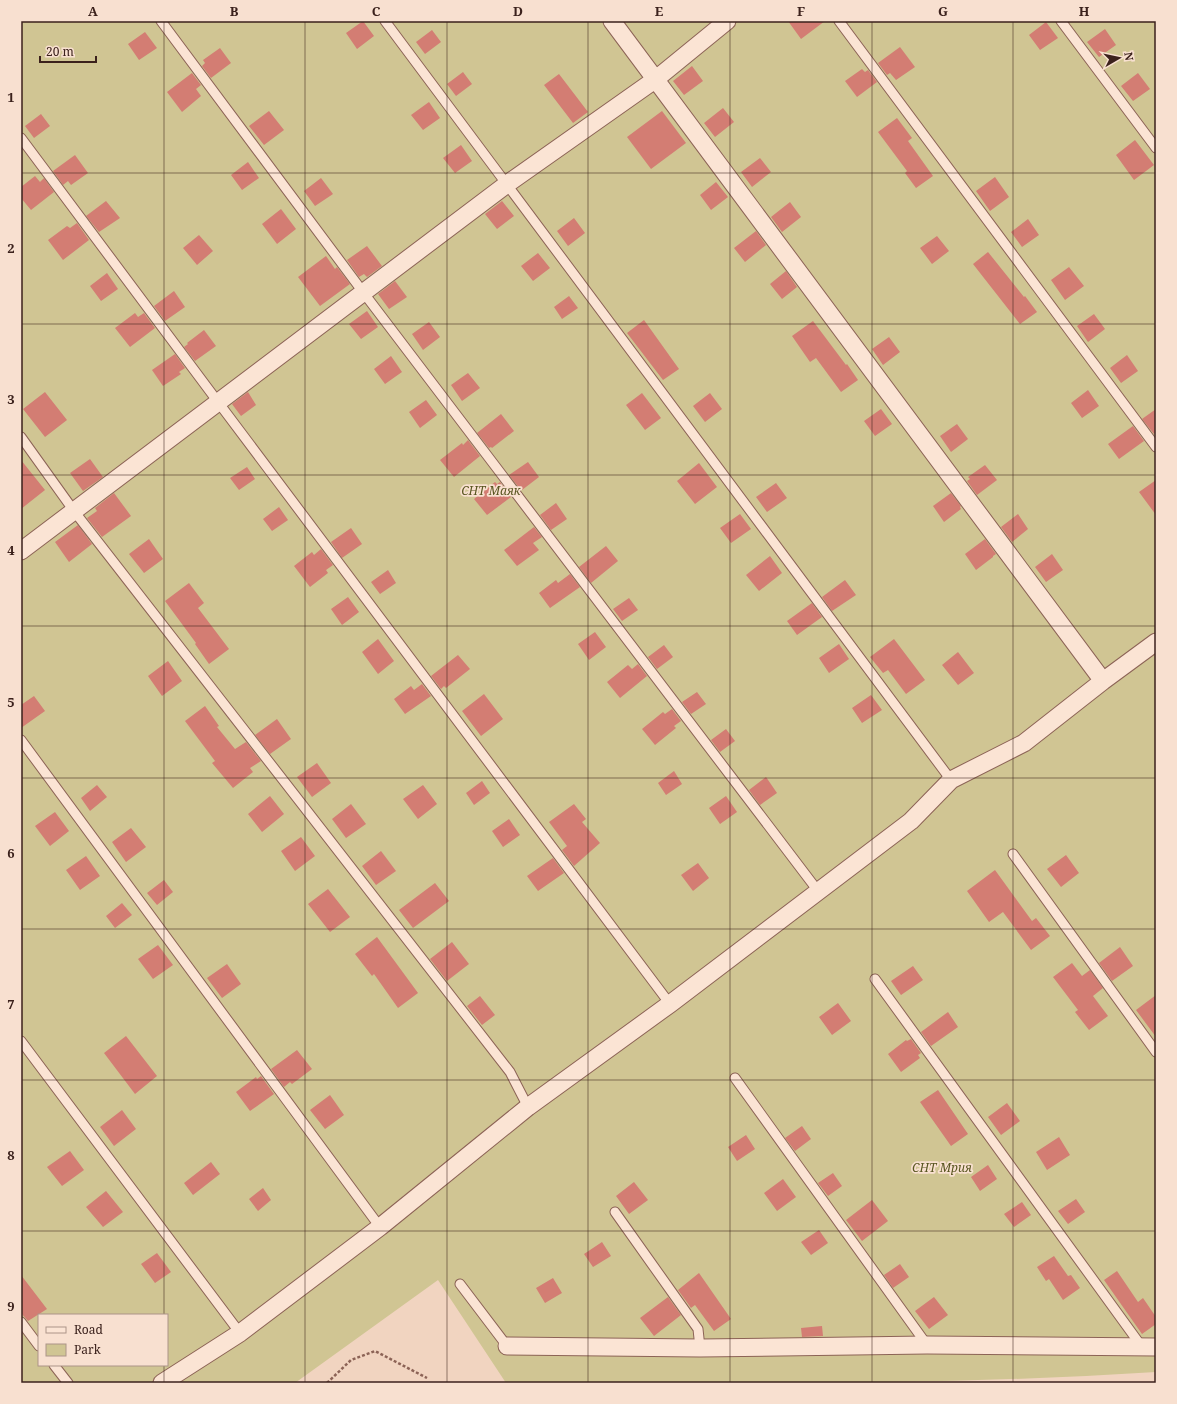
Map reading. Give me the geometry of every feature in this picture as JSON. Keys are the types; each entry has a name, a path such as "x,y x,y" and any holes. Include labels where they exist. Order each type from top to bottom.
{"street":[{"path":"612,21 1103,681"},
{"path":"21,550 507,184 656,79 727,21"},
{"path":"162,1383 240,1333 380,1226 528,1107 670,1004 911,821 952,780 1024,743 1103,681 1156,642"},
{"path":"507,1346 700,1348 927,1345 1149,1347"}],"lane":[{"path":"161,21 363,292 818,891"},
{"path":"385,21 952,780"},
{"path":"839,21 1156,447"},
{"path":"1061,21 1156,148"},
{"path":"21,138 670,1004"},
{"path":"21,436 74,511 510,1072 528,1107"},
{"path":"21,740 380,1226"},
{"path":"1013,854 1156,1052"},
{"path":"875,979 1149,1347"},
{"path":"21,1040 240,1333"},
{"path":"735,1078 927,1345"},
{"path":"615,1212 698,1329 700,1348"},
{"path":"460,1284 507,1346"},
{"path":"21,1322 38,1345"},
{"path":"55,1366 68,1383"}],"path":[{"path":"327,1383 351,1360 375,1351 427,1378"}],"green space":[{"name":"СНТ Маяк","path":"21,21 1156,21 1156,1372 994,1380 913,1382 506,1383 438,1280 295,1383 21,1383"}],"building":[{"path":"363,21 374,36 357,49 346,33"},
{"path":"788,21 825,21 801,39"},
{"path":"1046,22 1058,38 1040,50 1029,35"},
{"path":"1105,29 1116,45 1099,57 1087,42"},
{"path":"432,30 441,42 425,54 416,42"},
{"path":"145,32 157,48 139,60 128,44"},
{"path":"900,47 915,67 896,80 890,73 887,75 878,63"},
{"path":"220,48 231,63 211,78 202,66 205,63 203,60"},
{"path":"692,66 703,81 684,95 673,81"},
{"path":"862,69 865,72 868,70 877,82 857,97 845,81"},
{"path":"463,72 472,84 456,96 447,84"},
{"path":"192,73 201,85 196,89 201,96 182,112 167,92"},
{"path":"1138,73 1150,89 1133,101 1121,86"},
{"path":"559,74 588,112 573,123 544,85"},
{"path":"429,102 440,118 423,130 411,115"},
{"path":"723,108 734,122 715,137 704,123"},
{"path":"269,111 284,130 264,145 249,126"},
{"path":"662,111 686,143 651,169 627,137"},
{"path":"41,114 50,126 34,138 25,126"},
{"path":"897,118 912,138 908,141 933,176 916,188 905,173 907,171 878,132"},
{"path":"1135,140 1154,165 1134,180 1116,155"},
{"path":"461,145 472,161 455,173 443,158"},
{"path":"75,155 88,173 71,185 68,181 63,185 53,171"},
{"path":"760,158 771,172 752,187 741,172"},
{"path":"248,162 259,178 242,190 231,175"},
{"path":"35,176 40,182 44,178 54,192 31,210 21,198 21,187"},
{"path":"995,177 1009,197 990,211 976,191"},
{"path":"321,178 333,194 315,206 304,191"},
{"path":"716,182 728,197 711,210 700,195"},
{"path":"106,201 120,218 99,232 86,216"},
{"path":"502,201 514,216 497,229 485,214"},
{"path":"790,202 801,217 782,232 771,217"},
{"path":"281,209 296,229 277,244 262,224"},
{"path":"574,218 585,233 568,246 557,231"},
{"path":"1028,219 1039,235 1022,247 1011,232"},
{"path":"77,223 89,240 63,260 48,240 67,226 70,228"},
{"path":"756,231 766,245 745,262 734,248"},
{"path":"199,235 213,251 197,265 183,248"},
{"path":"937,236 949,251 932,264 920,248"},
{"path":"367,246 382,266 367,277 364,274 359,277 347,260"},
{"path":"988,252 1037,312 1020,324 973,264"},
{"path":"538,253 550,268 533,281 521,266"},
{"path":"326,256 335,269 337,267 350,284 320,306 298,277"},
{"path":"1069,267 1084,286 1065,300 1051,280"},
{"path":"786,271 797,287 782,299 770,284"},
{"path":"107,273 118,289 101,301 90,286"},
{"path":"395,281 407,297 389,309 378,294"},
{"path":"174,291 185,307 165,321 154,306"},
{"path":"569,296 578,308 562,319 554,307"},
{"path":"367,311 378,327 361,339 349,324"},
{"path":"135,313 138,317 144,313 155,328 130,347 115,328"},
{"path":"1094,314 1105,329 1088,342 1077,326"},
{"path":"644,320 679,369 663,380 627,333"},
{"path":"813,321 858,380 841,392 816,358 810,362 792,336"},
{"path":"429,322 440,337 423,350 412,334"},
{"path":"204,330 216,346 195,361 184,347"},
{"path":"889,337 900,352 883,365 872,349"},
{"path":"175,354 185,368 179,372 181,374 163,386 152,370"},
{"path":"1127,355 1138,371 1121,383 1110,368"},
{"path":"391,356 402,372 385,384 374,369"},
{"path":"468,373 480,388 462,401 451,385"},
{"path":"1088,390 1099,406 1082,418 1071,403"},
{"path":"45,392 67,420 45,437 23,409"},
{"path":"248,392 256,405 241,416 232,404"},
{"path":"642,393 661,418 645,430 626,405"},
{"path":"710,393 722,409 705,422 693,406"},
{"path":"426,400 437,415 420,428 409,412"},
{"path":"881,409 892,424 875,436 864,421"},
{"path":"1156,409 1156,432 1154,434 1142,419"},
{"path":"501,414 514,431 492,448 489,448 477,433"},
{"path":"957,424 968,439 951,452 940,436"},
{"path":"1133,426 1144,441 1119,459 1108,444"},
{"path":"468,440 480,456 454,477 440,460"},
{"path":"90,459 103,477 83,491 70,473"},
{"path":"21,460 45,490 21,509"},
{"path":"528,462 539,477 522,490 509,475"},
{"path":"699,463 717,487 695,504 677,481"},
{"path":"985,465 997,480 977,495 967,481 970,479 968,477"},
{"path":"247,467 255,479 239,490 230,478"},
{"path":"1156,480 1156,515 1139,492"},
{"path":"495,482 497,484 500,482 511,497 487,515 474,499"},
{"path":"776,483 787,498 767,512 756,497"},
{"path":"114,493 131,516 102,537 87,518 97,511 95,508"},
{"path":"951,493 961,506 961,509 944,522 933,506"},
{"path":"556,503 567,519 551,530 540,515"},
{"path":"279,507 288,520 272,531 263,519"},
{"path":"740,514 751,529 731,543 720,528"},
{"path":"1018,514 1028,529 1012,542 1001,527"},
{"path":"78,525 92,544 69,562 55,542"},
{"path":"534,527 542,537 533,543 539,550 517,566 504,550"},
{"path":"351,528 362,544 342,558 331,542"},
{"path":"149,539 163,559 144,573 129,554"},
{"path":"985,539 996,554 976,570 965,554"},
{"path":"606,546 618,561 591,583 579,567"},
{"path":"321,549 333,565 326,570 328,573 310,587 294,566 312,552 314,555"},
{"path":"1052,554 1063,570 1046,582 1035,567"},
{"path":"770,556 782,573 759,591 746,575"},
{"path":"388,570 396,583 380,594 371,582"},
{"path":"570,574 580,587 550,608 539,593 556,580 558,583"},
{"path":"845,580 856,595 832,611 822,597"},
{"path":"189,583 204,603 198,608 229,649 209,664 195,644 196,643 165,601"},
{"path":"348,597 359,612 342,625 331,609"},
{"path":"629,598 638,610 622,621 613,609"},
{"path":"812,603 822,617 797,635 787,621"},
{"path":"595,632 606,647 589,660 578,644"},
{"path":"378,639 394,661 378,674 362,652"},
{"path":"894,639 925,680 906,694 888,670 883,673 870,657"},
{"path":"839,644 849,659 829,673 819,658"},
{"path":"664,645 673,657 657,669 648,657"},
{"path":"958,652 974,673 958,685 942,665"},
{"path":"458,655 470,669 446,688 444,686 441,689 431,676"},
{"path":"168,661 182,681 162,696 148,676"},
{"path":"638,664 647,676 620,698 607,682 628,665 632,669"},
{"path":"422,684 431,696 405,714 394,699 411,686 414,690"},
{"path":"697,692 706,704 691,714 682,702"},
{"path":"484,694 503,719 481,736 462,711"},
{"path":"871,695 882,710 862,723 852,708"},
{"path":"34,696 45,711 21,728 21,705"},
{"path":"205,706 219,726 217,727 235,749 246,742 261,761 250,768 253,772 233,788 212,763 215,761 185,721"},
{"path":"672,709 681,721 674,726 676,728 655,745 642,729 663,712 665,714"},
{"path":"277,719 291,739 270,754 255,735"},
{"path":"726,729 735,741 720,752 711,740"},
{"path":"317,763 331,783 312,797 297,777"},
{"path":"674,771 682,784 666,795 658,783"},
{"path":"766,777 777,793 760,805 749,790"},
{"path":"482,781 490,793 474,805 466,793"},
{"path":"97,785 107,797 90,811 81,798"},
{"path":"423,785 437,804 418,819 403,799"},
{"path":"270,796 284,814 262,832 248,814"},
{"path":"726,796 737,812 720,824 709,808"},
{"path":"351,804 366,824 346,838 332,819"},
{"path":"574,804 586,819 582,822 600,843 574,866 562,850 567,846 549,822"},
{"path":"55,812 69,831 50,846 35,826"},
{"path":"509,819 520,835 503,847 492,831"},
{"path":"131,828 146,847 126,862 112,842"},
{"path":"301,837 315,856 295,871 281,851"},
{"path":"381,851 396,871 376,885 362,866"},
{"path":"1066,855 1079,873 1061,887 1047,869"},
{"path":"86,856 100,876 80,890 66,870"},
{"path":"553,858 564,873 538,891 527,876"},
{"path":"698,863 709,878 693,891 681,875"},
{"path":"995,870 1032,921 1036,918 1050,936 1031,950 1003,912 989,922 967,891"},
{"path":"164,880 173,892 157,905 147,893"},
{"path":"435,883 449,901 413,928 399,910"},
{"path":"328,889 350,917 330,932 308,904"},
{"path":"122,903 132,915 115,928 106,916"},
{"path":"377,937 418,993 398,1008 374,974 372,976 355,954"},
{"path":"452,942 469,964 447,981 430,959"},
{"path":"158,945 173,965 153,979 138,959"},
{"path":"1120,947 1133,966 1112,981 1099,963"},
{"path":"1072,963 1082,976 1090,970 1103,988 1093,996 1108,1016 1089,1030 1075,1012 1078,1010 1053,977"},
{"path":"227,964 241,984 222,998 207,978"},
{"path":"913,966 923,980 901,995 891,981"},
{"path":"1156,995 1156,1037 1136,1010"},
{"path":"480,996 495,1015 482,1025 467,1006"},
{"path":"838,1003 851,1021 832,1035 819,1017"},
{"path":"948,1012 958,1027 931,1046 921,1032"},
{"path":"126,1036 157,1076 135,1094 104,1053"},
{"path":"911,1039 921,1053 918,1055 920,1058 901,1072 888,1054 906,1040"},
{"path":"297,1050 312,1069 292,1084 290,1082 284,1087 271,1069"},
{"path":"261,1076 274,1094 250,1111 236,1092 256,1077 257,1079"},
{"path":"938,1090 968,1134 951,1146 920,1102"},
{"path":"330,1095 344,1115 325,1129 310,1110"},
{"path":"1007,1103 1020,1121 1001,1135 988,1117"},
{"path":"122,1110 136,1129 114,1146 100,1127"},
{"path":"802,1126 811,1139 795,1151 785,1138"},
{"path":"746,1135 755,1149 737,1161 728,1147"},
{"path":"1059,1137 1070,1155 1047,1170 1036,1152"},
{"path":"70,1151 84,1170 62,1186 47,1167"},
{"path":"211,1162 220,1174 193,1195 184,1183"},
{"path":"988,1165 997,1179 980,1191 971,1177"},
{"path":"833,1173 842,1186 828,1196 818,1183"},
{"path":"783,1179 796,1197 777,1211 764,1193"},
{"path":"634,1182 648,1200 629,1214 616,1196"},
{"path":"263,1188 271,1200 258,1211 249,1199"},
{"path":"106,1191 123,1212 103,1227 86,1207"},
{"path":"1076,1199 1085,1212 1068,1224 1058,1211"},
{"path":"872,1200 888,1221 862,1241 846,1220"},
{"path":"1022,1202 1031,1215 1014,1227 1004,1214"},
{"path":"819,1230 828,1243 811,1255 801,1242"},
{"path":"602,1242 611,1256 593,1267 584,1254"},
{"path":"157,1253 171,1272 155,1283 141,1264"},
{"path":"1054,1256 1068,1276 1071,1275 1080,1288 1063,1300 1049,1279 1046,1281 1037,1267"},
{"path":"900,1264 909,1277 893,1288 884,1275"},
{"path":"1117,1271 1138,1302 1143,1298 1156,1317 1156,1324 1142,1334 1104,1280"},
{"path":"699,1273 731,1319 714,1331 695,1305 691,1308 678,1290"},
{"path":"21,1275 47,1309 28,1321 21,1313"},
{"path":"553,1278 562,1293 545,1303 536,1288"},
{"path":"668,1297 681,1315 654,1336 640,1318"},
{"path":"934,1297 948,1315 929,1329 915,1311"},
{"path":"822,1326 823,1336 802,1337 801,1328"}],"park label":[{"name":"СНТ Мрия","path":"942,1167"}]}
